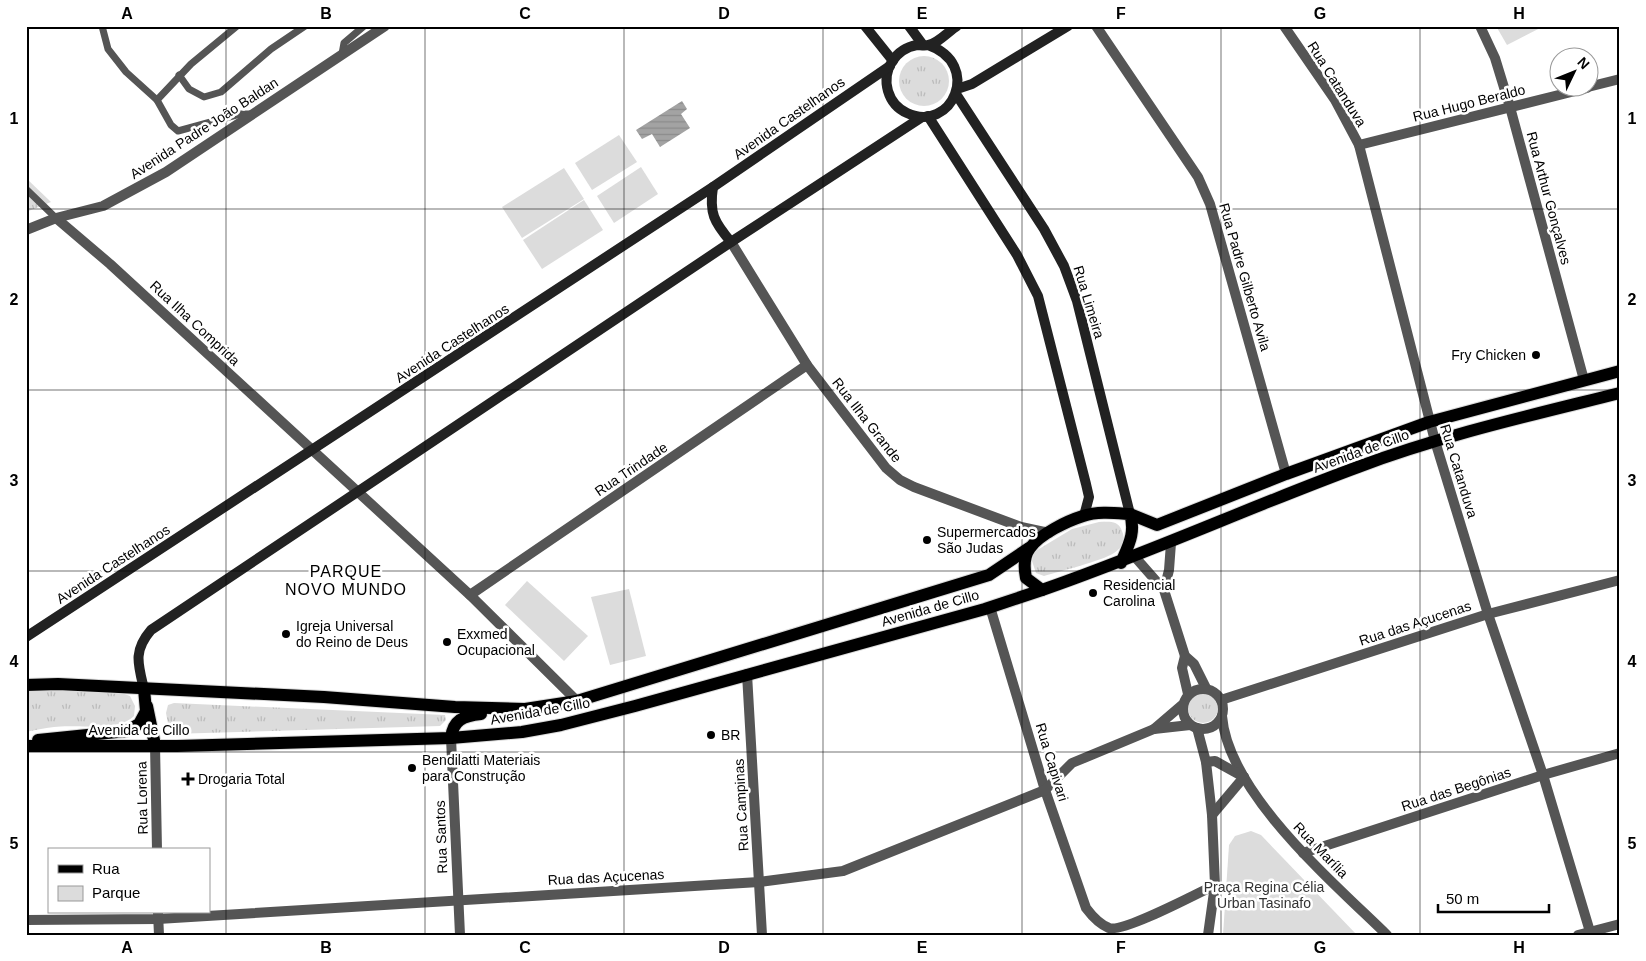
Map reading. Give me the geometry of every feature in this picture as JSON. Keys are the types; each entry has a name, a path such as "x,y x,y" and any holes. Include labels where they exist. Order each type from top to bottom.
{"main road":[{"path":"865,26 891,63 887,80 890,96 903,111 925,117 1017,255 1038,296 1086,484 1088,497 1084,516"},
{"path":"909,26 926,45 939,49 954,64 958,73 957,91"},
{"name":"Avenida Castelhanos","path":"26,637 713,187 891,63 906,48 926,45 956,26"},
{"path":"155,746 138,654 140,645 151,630 731,242 925,117 943,111 957,91 972,84 1068,26"},
{"name":"Rua Limeira","path":"957,91 1044,229 1064,266 1077,301 1130,514"},
{"path":"713,187 710,204 712,213 731,242"},
{"name":"Avenida de Cillo","path":"26,685 145,696 324,698 455,707 525,709 577,701 989,575 1049,532 1084,516 1105,512 1130,514 1156,525 1286,474 1429,422 1620,371"},
{"name":"Avenida de Cillo","path":"26,744 155,746 451,738 522,732 561,725 990,607 1120,563 1360,466 1435,441 1620,393"},
{"path":"1120,563 1134,530 1130,514"},
{"path":"1029,548 1023,564 1026,578 1042,590"},
{"path":"26,744 51,737 127,731 142,719 145,696"},
{"path":"451,738 454,724 468,715 525,709"}],"street":[{"name":"Avenida Padre João Baldan","path":"26,230 56,218 103,206 166,172 385,26"},
{"name":"Rua Padre Gilberto Avila","path":"1096,26 1198,177 1210,204 1286,474"},
{"name":"Rua Catanduva","path":"1284,26 1335,100 1359,145 1429,422 1488,614 1543,775 1590,933"},
{"name":"Rua Arthur Gonçalves","path":"1480,26 1495,58 1510,107 1584,380"},
{"name":"Rua Hugo Beraldo","path":"1598,84 1620,79"},
{"name":"Rua Hugo Beraldo","path":"1359,145 1548,97"},
{"name":"Rua Ilha Comprida","path":"56,218 110,264 358,492"},
{"name":"Rua Ilha Grande","path":"731,242 807,365 886,468 900,480 1021,527 1049,532"},
{"name":"Rua Trindade","path":"470,595 807,365"},
{"path":"358,492 470,595 577,701"},
{"path":"1164,590 1169,570 1171,543"},
{"path":"1135,557 1164,590 1185,656 1194,664 1206,688"},
{"name":"Rua das Açucenas","path":"1221,700 1488,614 1620,580"},
{"name":"Rua Capivari","path":"990,607 1045,790 1086,908 1096,920 1110,929 1127,926 1216,885"},
{"path":"1185,656 1182,668 1188,694"},
{"name":"Rua Campinas","path":"747,674 762,935"},
{"path":"1206,688 1212,690 1221,700 1222,716 1214,726 1203,729 1193,726 1184,718 1182,705 1188,694 1193,690 1206,688"},
{"name":"Rua das Açucenas","path":"210,913 759,882 843,871 1045,790 1072,763 1154,729 1182,705"},
{"name":"Rua Marília","path":"1222,716 1223,732 1244,777 1283,832 1387,935"},
{"path":"1193,726 1206,762 1212,815 1216,885 1208,935"},
{"name":"Rua das Açucenas","path":"1154,729 1193,726"},
{"name":"Rua Santos","path":"451,738 460,935"},
{"name":"Rua Lorena","path":"155,746 156,848"},
{"name":"Rua das Begônias","path":"1303,853 1543,775 1620,753"},
{"name":"Rua Marília","path":"1206,762 1215,761 1244,777"},
{"path":"1212,815 1244,777"},
{"name":"Rua das Açucenas","path":"26,920 195,914"},
{"path":"158,916 159,935"},
{"path":"1578,935 1620,924"}],"lane":[{"path":"102,26 108,49 126,72 156,100 171,125 178,131 240,114 254,114"},
{"path":"156,100 179,75 237,26"},
{"path":"179,75 189,89 204,97 221,92 271,49 305,26"},
{"path":"342,54 344,43 364,26"},
{"path":"26,189 56,218"}],"green space":[{"path":"1496,26 1544,26 1507,45"},
{"path":"919,56 929,56 942,63 949,76 949,86 942,99 929,106 919,106 910,102 903,95 899,86 899,76 903,67 910,60"},
{"path":"619,135 637,162 592,190 575,163"},
{"path":"641,167 658,194 614,223 597,196"},
{"path":"564,168 584,199 522,238 502,207"},
{"path":"26,178 51,202 26,212"},
{"path":"584,200 603,230 542,269 523,240"},
{"path":"1099,522 1113,522 1120,527 1124,540 1122,546 1117,551 1080,566 1044,576 1036,573 1032,561 1034,552 1072,529"},
{"path":"527,581 588,636 564,661 505,605"},
{"path":"629,589 646,656 610,665 591,597"},
{"path":"26,690 119,692 130,696 135,706 134,716 127,721 108,726 63,726 26,732"},
{"path":"1203,693 1214,697 1218,708 1214,719 1203,723 1192,719 1188,708 1192,697"},
{"path":"174,703 445,715 446,720 440,726 170,734 166,713 168,705"},
{"name":"Praça Regina Célia Urban Tasinafo","path":"1251,831 1261,835 1357,935 1223,935 1229,845 1235,836"}],"shaded area":[{"path":"682,101 687,109 681,114 690,128 660,147 652,134 642,139 636,130"}],"place":[{"name":"Fry Chicken","path":"1536,355"},
{"name":"Supermercados São Judas","path":"927,540"},
{"name":"Residencial Carolina","path":"1093,593"},
{"name":"Igreja Universal do Reino de Deus","path":"286,634"},
{"name":"Exxmed Ocupacional","path":"447,642"},
{"name":"BR","path":"711,735"},
{"name":"Bendilatti Materiais para Construção","path":"412,768"},
{"name":"Drogaria Total","path":"188,779"}],"district":[{"name":"PARQUE NOVO MUNDO","path":"346,580"}]}
